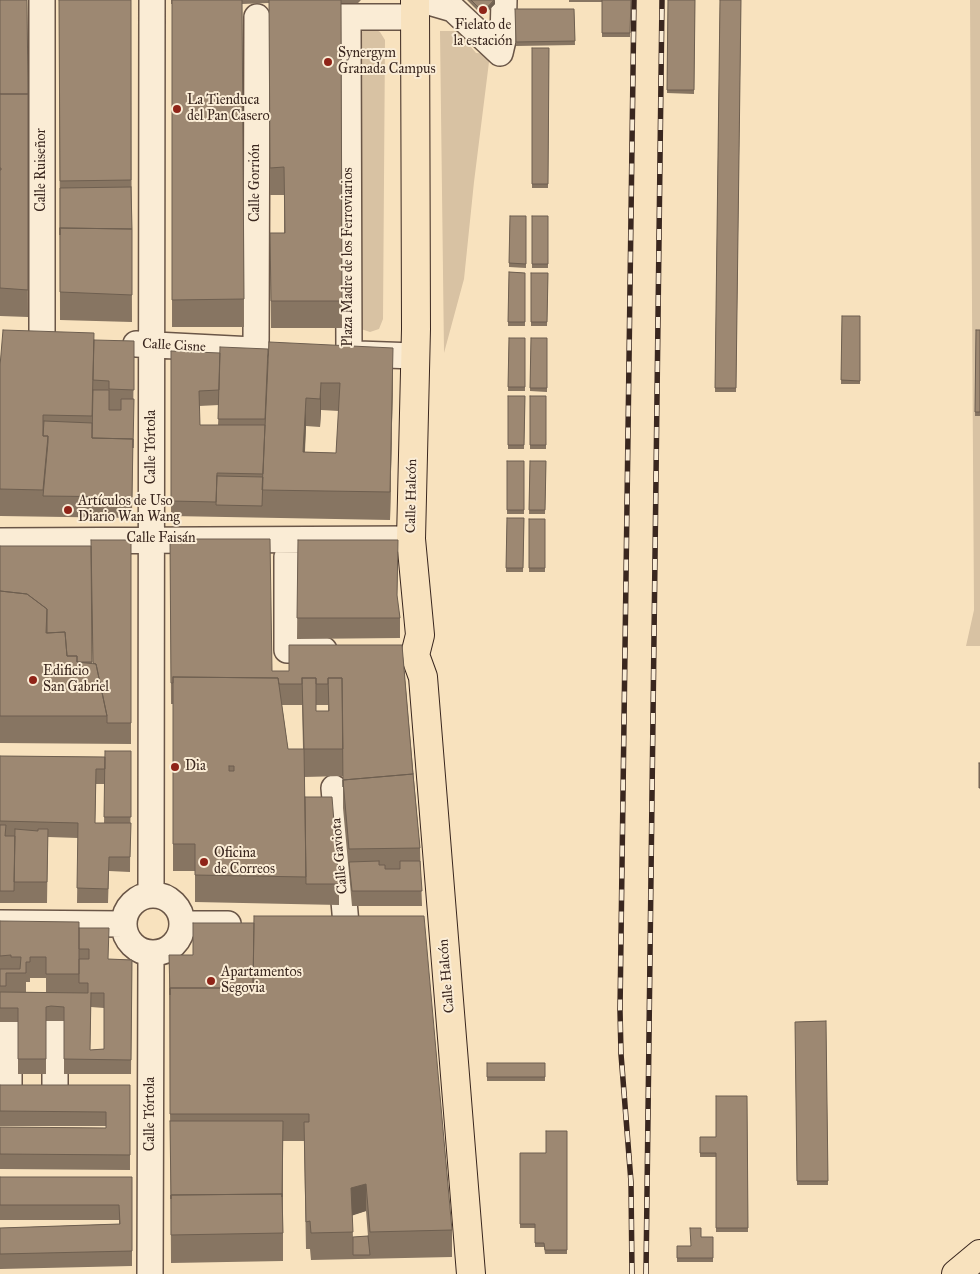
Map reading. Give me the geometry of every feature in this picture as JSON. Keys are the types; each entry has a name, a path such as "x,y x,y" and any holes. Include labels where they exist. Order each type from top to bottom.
{"main road":[{"path":"415,6 416,356"},
{"name":"Calle Halcón","path":"416,356 411,539 412,654 443,925 465,1269"},
{"path":"956,1274 980,1254"}],"street":[{"name":"Calle Ruiseñor","path":"17,339 52,341 42,0"},
{"path":"312,17 349,20 429,2 453,9 500,53 503,40 504,0"},
{"path":"152,9 177,17"},
{"name":"Calle Tórtola","path":"151,894 152,9"},
{"name":"Calle Gorrión","path":"256,17 265,350"},
{"name":"Plaza Madre de los Ferroviarios","path":"349,20 339,353 416,356"},
{"name":"Calle Cisne","path":"112,343 265,350"},
{"name":"Calle Faisán","path":"0,541 411,539"},
{"path":"287,557 287,650 342,650"},
{"path":"124,761 152,761"},
{"name":"Calle Gaviota","path":"334,788 346,924"},
{"path":"151,894 167,898 173,902 179,909 182,924 178,940 173,946 159,953 151,953 135,947 125,933 124,924 129,907 151,894"},
{"path":"0,923 124,924"},
{"path":"182,924 247,924"},
{"path":"416,925 443,925"},
{"name":"Calle Tórtola","path":"150,1274 138,1183 139,1089 151,953"},
{"path":"9,1025 4,1089 64,1089 55,1024"}],"shaded area":[{"path":"970,0 980,0 980,646 966,646 974,610"},
{"path":"371,27 380,32 385,40 383,319 379,329 370,332 361,329 361,32"},
{"path":"440,31 458,31 476,53 490,54 464,279 444,353"}],"building":[{"path":"0,0 27,0 28,94 0,94"},
{"path":"59,0 131,0 131,180 60,181"},
{"path":"172,0 242,0 244,299 172,300"},
{"path":"269,0 341,0 342,301 271,301 270,233 285,233 284,167 270,168"},
{"path":"471,0 494,0 483,12"},
{"path":"602,0 631,0 630,33 602,33"},
{"path":"668,0 695,0 694,90 667,90"},
{"path":"720,0 741,0 736,388 715,388"},
{"path":"515,9 574,9 575,41 516,42"},
{"path":"532,48 549,48 548,184 532,184"},
{"path":"0,94 28,94 28,290 0,288"},
{"path":"131,187 132,229 60,228 60,188"},
{"path":"510,216 526,216 526,264 509,263"},
{"path":"532,216 548,216 548,264 532,264"},
{"path":"60,228 132,229 132,295 60,292"},
{"path":"509,272 525,273 525,322 508,322"},
{"path":"531,273 548,273 547,322 531,322"},
{"path":"842,316 860,316 860,381 841,380"},
{"path":"3,330 94,333 92,416 43,415 43,436 48,436 43,490 0,489 0,366"},
{"path":"976,330 980,330 980,412 975,412"},
{"path":"509,338 525,338 525,387 508,387"},
{"path":"531,338 547,338 547,388 530,388"},
{"path":"94,340 134,341 134,390 109,389 109,381 93,380"},
{"path":"269,342 393,348 390,492 262,490","holes":["321,383 340,383 336,453 303,452 306,398 320,399"]},
{"path":"220,347 268,349 265,419 218,419"},
{"path":"171,351 220,353 219,390 199,391 200,425 265,425 263,474 217,473 216,502 171,501"},
{"path":"93,390 109,390 109,410 121,410 121,399 134,399 133,448 133,439 92,438"},
{"path":"508,396 525,396 524,445 508,445"},
{"path":"530,396 546,396 546,445 530,445"},
{"path":"44,421 92,423 92,438 133,439 132,497 43,496 48,442 48,436 43,436"},
{"path":"507,461 524,461 524,510 507,510"},
{"path":"530,461 546,461 545,510 529,510"},
{"path":"217,476 263,477 262,506 216,505"},
{"path":"507,518 524,518 523,568 506,568"},
{"path":"529,519 545,519 545,568 529,568"},
{"path":"170,539 270,539 272,671 289,671 289,645 402,645 413,774 343,780 343,787 342,678 328,678 328,684 316,684 316,678 302,678 302,684 279,684 278,678 173,677 173,683 171,683"},
{"path":"91,540 131,540 131,723 107,723 96,664 93,663"},
{"path":"298,540 398,540 397,595 400,618 297,618"},
{"path":"0,546 91,546 92,662 77,662 77,656 67,656 65,632 47,633 47,609 27,594 0,591"},
{"name":"Edificio San Gabriel","path":"0,591 27,594 47,609 46,633 65,632 67,656 77,656 77,662 96,664 107,716 0,716"},
{"path":"173,677 278,678 288,749 304,749 306,877 195,875 195,844 173,844","holes":["229,766 234,766 234,771 229,771"]},
{"path":"302,678 316,678 316,711 329,711 328,678 342,678 343,749 304,749"},
{"path":"105,751 131,751 131,817 104,817"},
{"path":"0,756 105,757 105,769 96,769 95,823 131,823 130,857 109,857 108,889 77,888 78,823 0,821"},
{"path":"980,763 980,788 979,788"},
{"path":"413,774 420,848 349,849 343,780"},
{"path":"305,797 332,797 339,884 306,884"},
{"path":"0,825 6,825 5,836 15,836 14,891 0,891"},
{"path":"15,829 38,831 38,829 48,829 47,882 14,882"},
{"path":"379,861 379,865 385,865 385,869 400,869 400,861 420,861 422,891 352,891 349,862"},
{"path":"254,916 424,916 452,1230 370,1232 366,1184 351,1188 353,1232 311,1233 310,1221 306,1222 304,1122 309,1122 309,1114 170,1114 170,988 253,988"},
{"path":"0,921 79,922 79,974 46,974 46,957 30,957 30,962 26,962 26,973 6,973 6,986 0,986 0,969 20,969 21,957 11,957 11,955 0,956"},
{"path":"193,923 254,923 253,988 170,988 170,995 169,955 193,955"},
{"path":"79,928 109,928 108,959 132,960 131,1060 64,1059 64,1007 51,1006 46,1007 46,1059 18,1059 18,1008 0,1008 0,992 88,993 88,983 79,983 79,959 89,959 89,949 79,949","holes":["91,993 104,993 104,1049 90,1050"]},
{"path":"826,1021 828,1181 797,1181 795,1022"},
{"path":"487,1063 545,1063 545,1077 487,1077"},
{"path":"0,1085 130,1085 130,1155 0,1154 0,1127 106,1128 106,1112 0,1111"},
{"path":"716,1096 747,1096 748,1228 716,1228 716,1153 700,1153 700,1137 716,1137"},
{"path":"170,1121 283,1121 282,1197 282,1194 171,1195 171,1199"},
{"path":"546,1131 567,1131 567,1250 545,1250 544,1243 535,1243 535,1224 520,1224 520,1153 546,1153"},
{"path":"0,1177 132,1177 132,1251 0,1254 0,1228 120,1224 119,1205 0,1205"},
{"path":"282,1194 283,1233 171,1235 171,1195"},
{"path":"690,1228 701,1228 701,1237 713,1237 713,1258 677,1258 677,1246 691,1246"},
{"path":"368,1236 370,1255 353,1255 353,1237"}],"railway":[{"path":"632,1274 631,1182 621,1054 620,1010 634,0"},
{"path":"646,1274 662,0"}],"place":[{"name":"Fielato de la estación","path":"483,10"},
{"name":"Synergym Granada Campus","path":"328,62"},
{"name":"La Tienduca del Pan Casero","path":"177,109"},
{"name":"Artículos de Uso Diario Wan Wang","path":"68,510"},
{"name":"Edificio San Gabriel","path":"33,680"},
{"name":"Dia","path":"175,767"},
{"name":"Oficina de Correos","path":"204,862"},
{"name":"Apartamentos Segovia","path":"211,981"}]}
